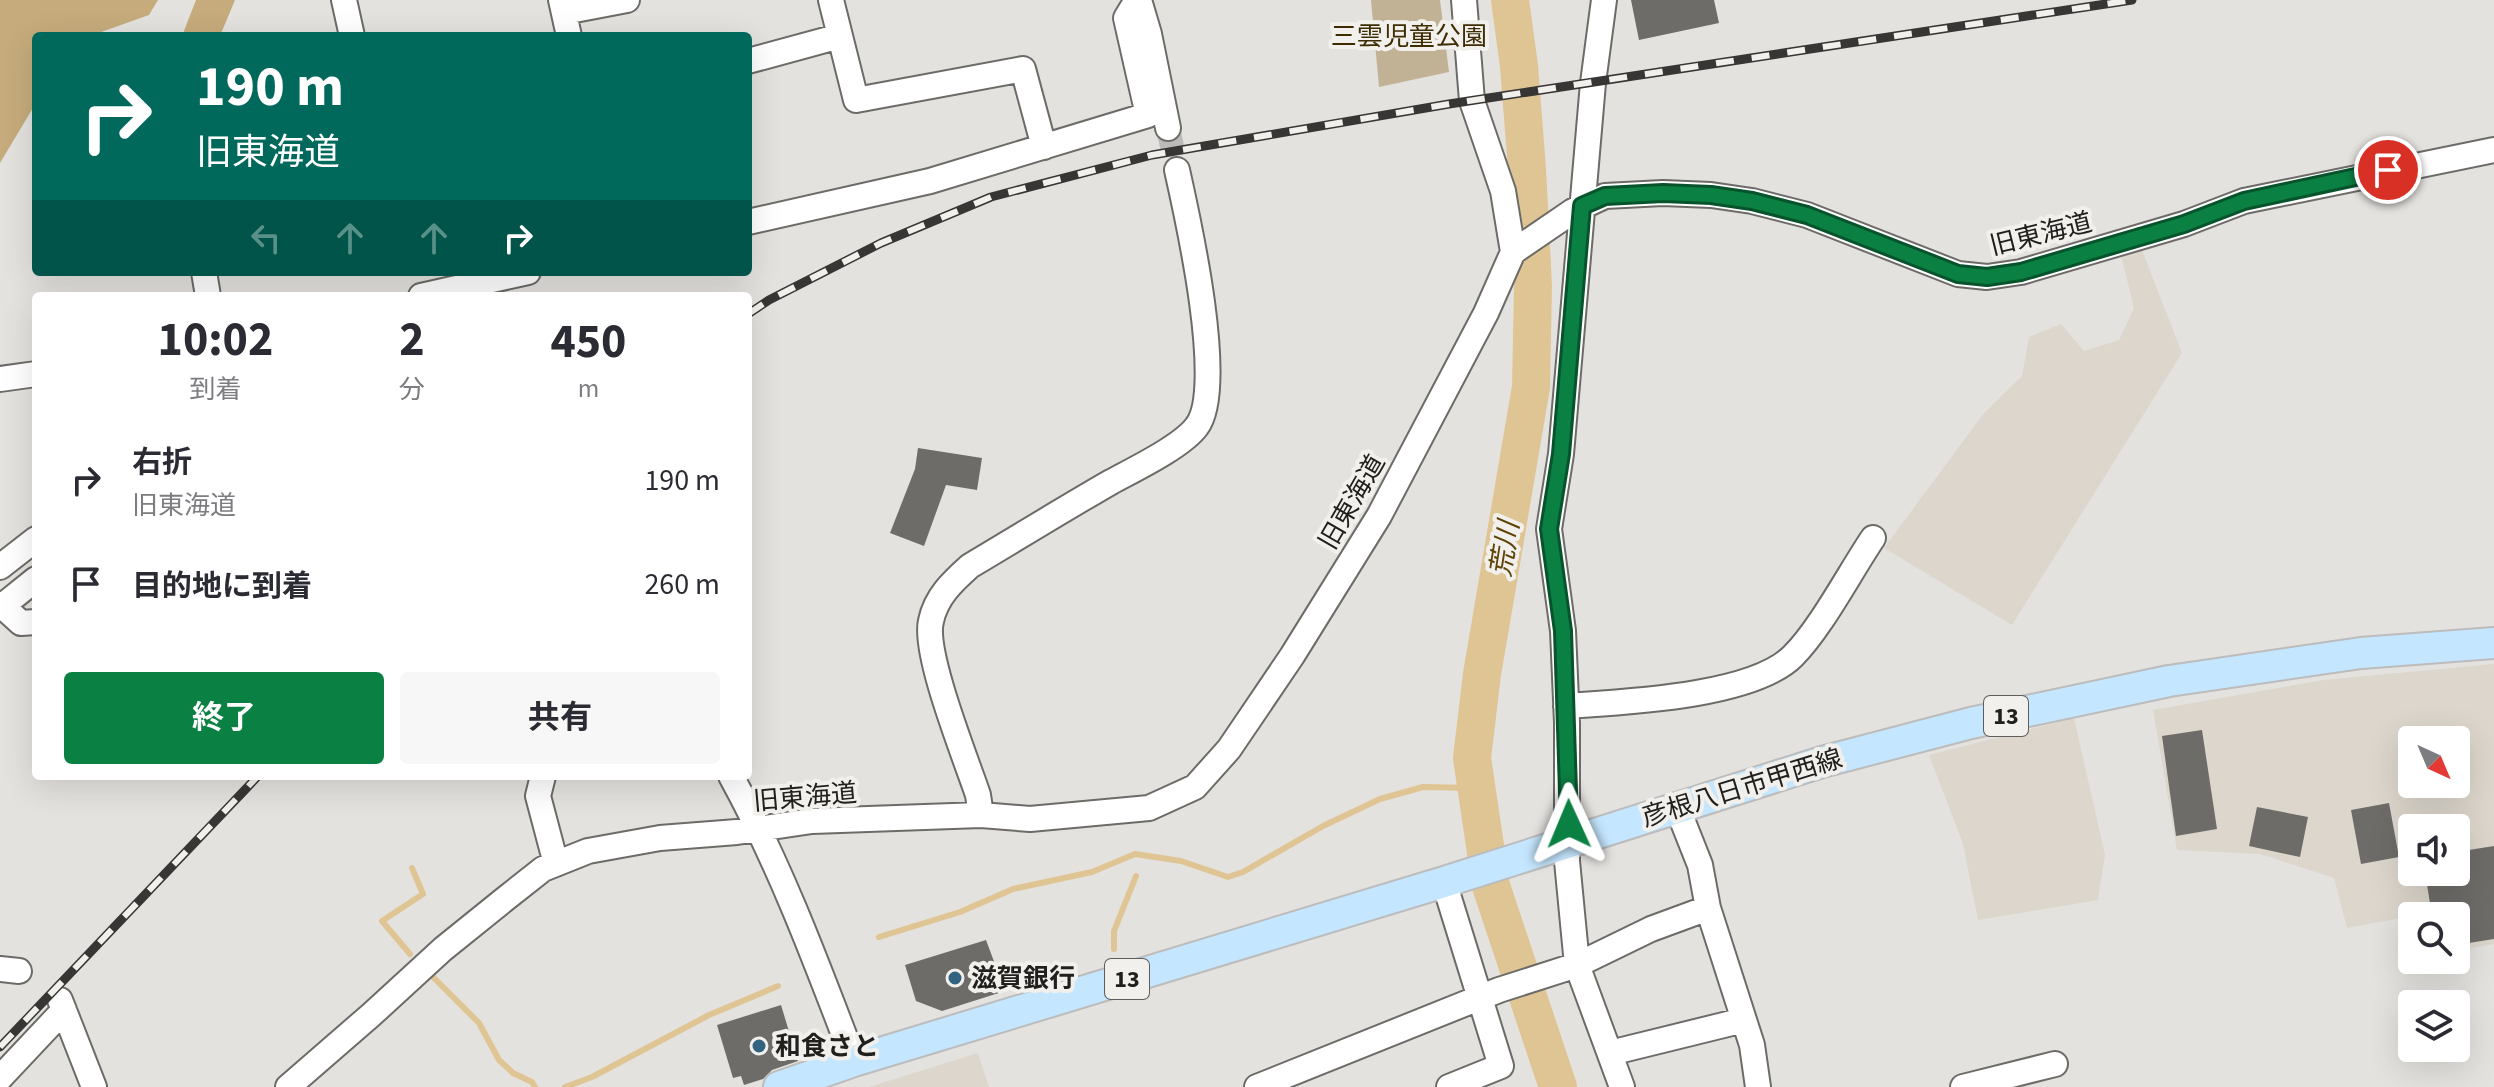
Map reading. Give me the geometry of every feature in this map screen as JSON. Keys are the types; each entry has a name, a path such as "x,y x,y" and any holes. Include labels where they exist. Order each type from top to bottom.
{"main road":[{"name":"彦根八日市甲西線","path":"779,1087 854,1061 1444,882 1822,762 1971,723 2169,681 2361,653 2494,643"}],"street":[{"path":"344,0 351,32"},
{"path":"568,32 562,6 627,0"},
{"path":"831,0 856,100 1023,69 1044,147"},
{"path":"1138,0 1149,34 1168,128"},
{"path":"752,221 930,181 1148,115 1126,18 1138,0"},
{"path":"1464,0 1472,101 1503,191 1513,252"},
{"path":"1604,0 1577,208 1561,454 1549,529 1563,631 1573,966 1622,1087"},
{"path":"752,60 840,36"},
{"name":"旧東海道","path":"288,1087 443,949 543,869 588,851 660,838 812,821 981,815 1030,819 1149,808 1195,787 1229,749 1292,656 1379,516 1486,313 1513,252 1577,208 1605,196 1663,193 1752,201 1807,215 1958,274 1987,277 2021,272 2169,229 2244,201 2494,150"},
{"path":"981,815 978,795 936,668 929,641 930,622 948,585 970,566 1149,461 1197,427 1206,408 1209,378 1201,292 1177,170"},
{"path":"431,287 502,276"},
{"path":"0,379 32,375"},
{"path":"1566,706 1663,700 1767,673 1792,657 1873,538"},
{"path":"0,567 32,542"},
{"path":"32,582 1,606 21,623 32,622"},
{"path":"542,780 538,796 556,864"},
{"path":"733,780 797,910 854,1061"},
{"path":"1677,807 1700,865 1708,908 1752,1045 1758,1087"},
{"path":"1444,882 1489,994 1501,1066 1449,1087"},
{"path":"1257,1087 1489,994 1573,966 1651,929 1708,908"},
{"path":"0,1078 62,1005 94,1087"},
{"path":"1610,1053 1744,1020"},
{"path":"1963,1087 2055,1064"}],"shaded area":[{"path":"0,0 158,0 149,15 101,32 32,32 32,110 0,163"},
{"path":"196,0 235,0 222,32 184,32"},
{"path":"2142,250 2182,353 2012,625 1884,548 1984,413 2022,376 2029,337 2061,324 2084,351 2119,340 2134,308 2121,255"},
{"path":"2494,664 2494,944 2470,948 2470,902 2398,902 2398,919 2347,928 2334,878 2260,854 2177,850 2153,710 2323,680"},
{"path":"2074,718 2105,855 2098,900 1978,920 1963,844 1929,755"},
{"path":"978,1053 989,1087 869,1087"}],"green space":[{"name":"三雲児童公園","path":"1371,0 1440,0 1449,72 1379,87"}],"building":[{"path":"1631,0 1714,0 1719,23 1639,40"},
{"path":"918,448 982,458 977,490 946,485 924,546 890,533 915,469"},
{"path":"2202,730 2217,829 2176,836 2162,736"},
{"path":"2389,803 2398,857 2361,864 2351,810"},
{"path":"2257,807 2308,817 2300,857 2249,846"},
{"path":"2494,846 2494,939 2470,943 2470,902 2430,902 2427,886 2470,886 2470,850"},
{"name":"滋賀銀行","path":"986,940 1005,991 942,1011 916,1001 905,965"},
{"name":"和食さと","path":"781,1005 798,1061 744,1085 741,1076 733,1078 717,1025"}],"waterway":[{"name":"荒川","path":"1510,0 1527,169 1533,286 1531,387 1482,674 1472,758 1491,886 1558,1087"},
{"path":"879,937 960,912 1013,889 1092,872 1135,854 1181,861 1228,877 1380,799 1423,787 1477,788"},
{"path":"410,954 382,921 423,894 412,868"},
{"path":"1114,949 1114,931 1136,876"},
{"path":"428,972 479,1023 499,1060 535,1087"},
{"path":"565,1087 592,1077 709,1015 778,986"}],"tunnel":[{"path":"1168,128 1177,170"}],"railway":[{"path":"752,311 881,243 991,197 1152,155 1449,104 2132,0"},
{"path":"0,1047 254,780"}],"place":[{"name":"滋賀銀行","path":"955,978"},
{"name":"和食さと","path":"759,1046"}],"route":[{"path":"1569,824 1563,631 1549,529 1561,454 1582,206 1605,196 1663,193 1752,201 1807,215 1958,274 1987,277 2021,272 2184,224 2244,201 2388,170"}]}
